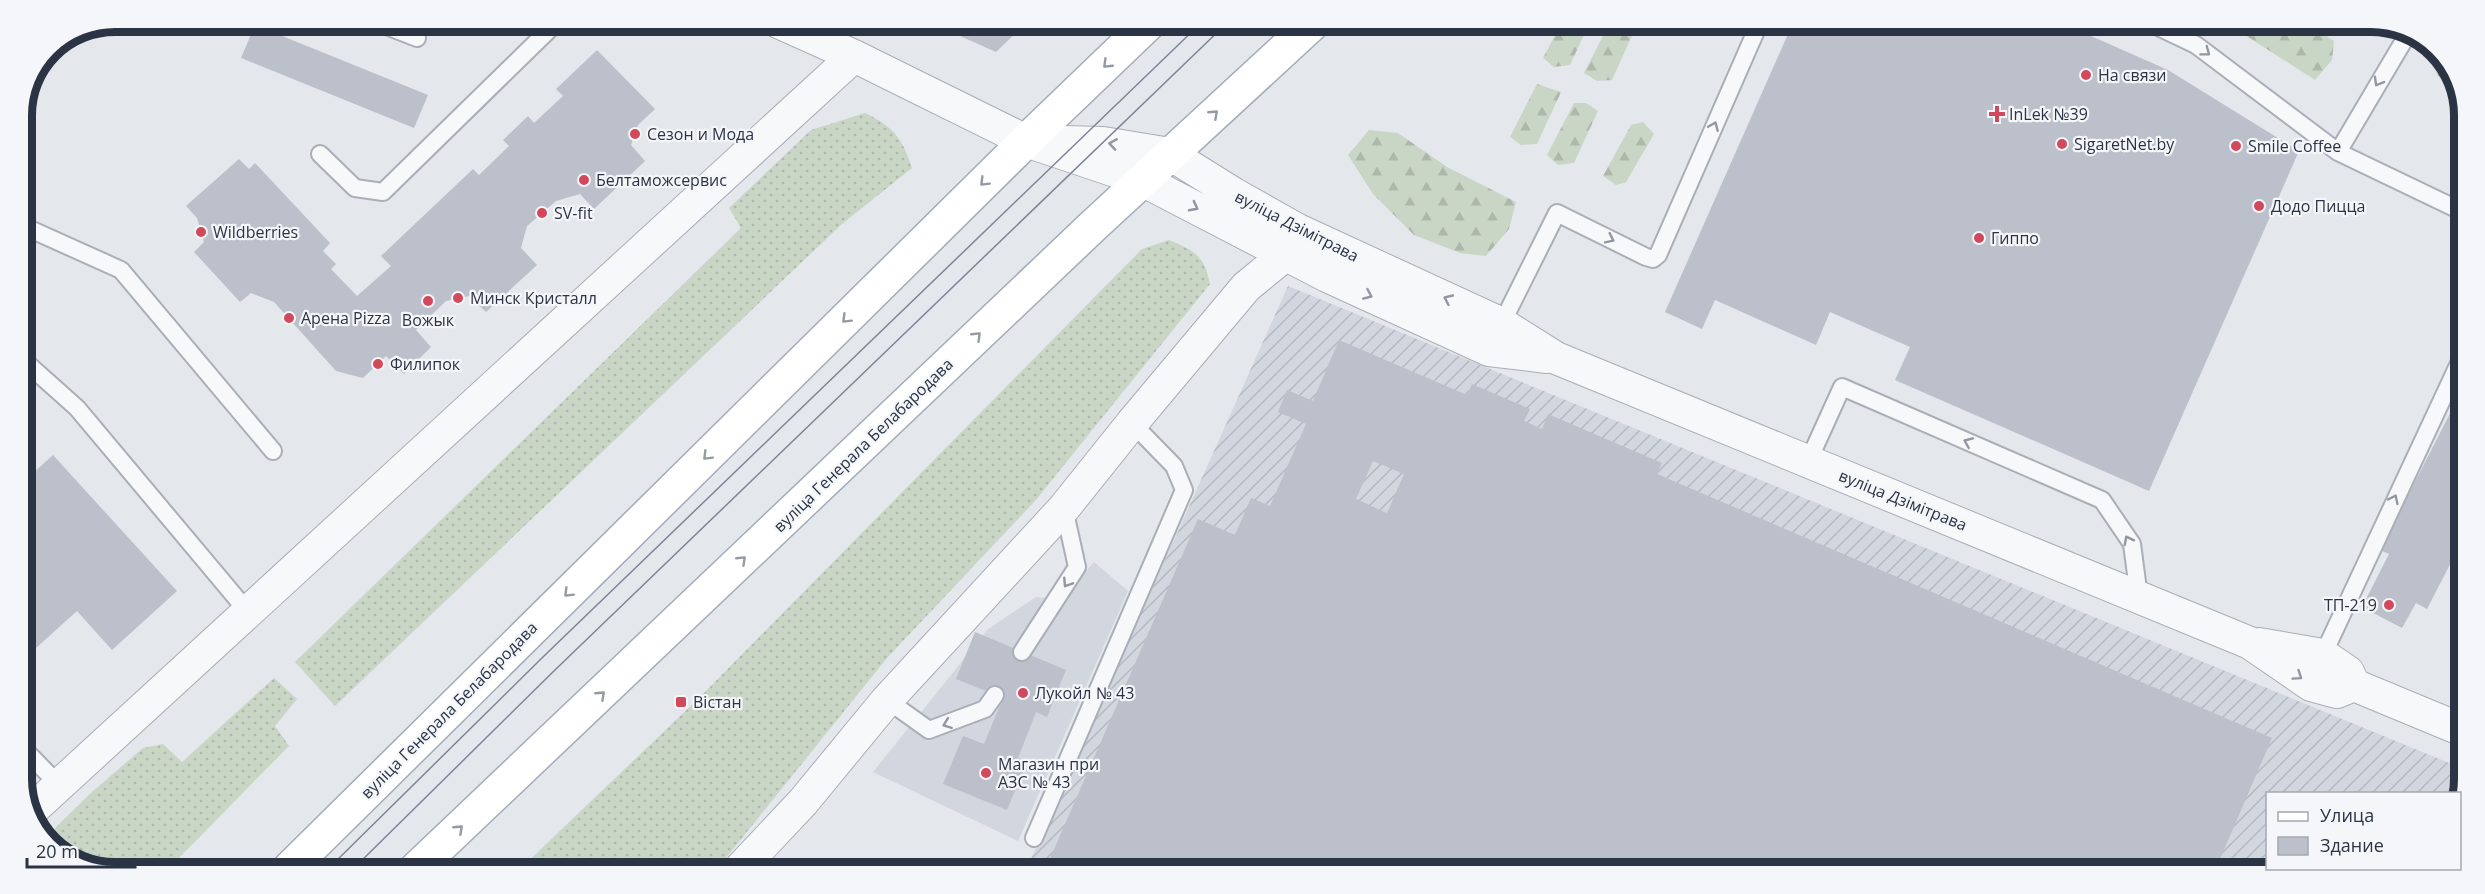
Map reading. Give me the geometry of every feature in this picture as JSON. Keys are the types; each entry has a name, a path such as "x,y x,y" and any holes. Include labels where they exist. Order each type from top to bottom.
{"main road":[{"name":"вуліца Генерала Белабародава","path":"295,862 1026,141 1140,32"},
{"name":"вуліца Генерала Белабародава","path":"423,862 1142,180 1303,32"}],"street":[{"name":"вуліца Дзімітрава","path":"800,32 1026,141 1142,180 1285,255 1495,337 1556,358 2250,643 2310,685 2337,692 2354,685"},
{"path":"36,806 854,56"},
{"name":"вуліца Дзімітрава","path":"1026,141 1102,143 1170,154 1234,194 1495,337"},
{"path":"1246,287 1250,237"},
{"path":"747,862 803,802 886,700 1064,508 1246,287 1285,255"},
{"name":"вуліца Дзімітрава","path":"2250,643 2323,655 2348,672 2354,685 2454,726"}],"lane":[{"path":"402,32 417,38"},
{"path":"320,154 355,188 383,192 547,32"},
{"path":"1495,337 1557,213 1646,257 1653,259 1658,255 1755,32"},
{"path":"2169,32 2196,45 2338,152 2453,207"},
{"path":"2338,152 2405,40"},
{"path":"32,230 121,270 273,451"},
{"path":"32,368 77,408 248,612"},
{"path":"2323,655 2453,375"},
{"path":"1808,462 1842,387 2102,500 2132,544 2139,597"},
{"path":"1034,838 1184,490 1174,466 1132,423"},
{"path":"1022,652 1077,567 1064,508"},
{"path":"886,700 929,730 985,709 995,695"},
{"path":"32,757 58,784"}],"shaded area":[{"path":"1288,286 2454,765 2452,792 2266,792 2266,862 1030,862"},
{"path":"1094,562 1128,591 1018,841 873,772 988,629 1036,597 1060,600"}],"green space":[{"path":"1557,32 1585,32 1570,65 1554,67 1543,58"},
{"path":"1605,32 1634,32 1612,80 1597,81 1584,73"},
{"path":"2240,32 2320,32 2334,41 2332,60 2315,80"},
{"path":"2434,62 2448,86 2438,76"},
{"path":"1537,84 1561,92 1537,144 1521,145 1510,137"},
{"path":"1574,103 1586,103 1598,111 1574,163 1558,165 1547,155"},
{"path":"865,113 883,123 896,134 912,168 842,224 335,706 295,662 741,228 729,208 811,130"},
{"path":"1643,122 1654,134 1626,182 1616,185 1603,176 1631,125"},
{"path":"1369,130 1398,133 1447,167 1516,202 1509,229 1486,256 1460,253 1414,235 1373,194 1348,155"},
{"path":"1169,240 1186,247 1197,255 1205,266 1210,284 1035,501 887,658 723,862 527,862 698,699 1142,249"},
{"path":"274,678 297,699 275,726 289,746 175,862 104,862 78,854 51,832 92,792 143,748 163,744 182,762"}],"building":[{"path":"252,32 272,32 428,95 414,128 241,58"},
{"path":"951,32 1017,32 996,52"},
{"name":"Гиппо","path":"1789,32 2082,32 2168,70 2299,151 2149,491 1895,380 1910,347 1830,312 1816,345 1715,300 1702,329 1665,312"},
{"path":"597,50 655,109 638,125 631,145 645,161 594,209 580,194 556,201 527,226 521,248 537,265 486,312 469,296 446,301 416,330 431,347 404,374 386,356 363,378 336,371 274,302 251,293 240,302 194,252 204,242 197,218 186,206 239,159 249,169 255,163 330,243 323,251 336,264 331,269 357,296 391,266 381,256 473,169 479,175 509,146 503,140 528,116 534,123 563,96 556,89"},
{"path":"1339,340 1467,395 1472,384 1530,409 1524,421 1542,429 1548,414 1662,463 1657,474 2272,738 2219,862 1048,862 1198,519 1235,535 1251,498 1270,506 1306,424 1278,412 1287,390 1313,401","holes":["1373,461 1404,474 1387,513 1356,499"]},
{"path":"2453,407 2454,557 2427,609 2416,603 2402,628 2362,607 2389,554 2380,550"},
{"path":"53,455 177,591 112,650 77,611 32,652 32,474"},
{"path":"975,632 1066,670 1047,717 1036,712 1018,758 1027,762 1007,810 943,784 963,736 984,744 1003,698 956,679"}],"tram line":[{"path":"335,862 544,656 1192,32"},
{"path":"360,862 556,669 1218,32"}],"place":[{"name":"На связи","path":"2086,75"},
{"name":"InLek №39","path":"1997,114"},
{"name":"Сезон и Мода","path":"635,134"},
{"name":"SigaretNet.by","path":"2062,144"},
{"name":"Smile Coffee","path":"2236,146"},
{"name":"Белтаможсервис","path":"584,180"},
{"name":"Додо Пицца","path":"2259,206"},
{"name":"SV-fit","path":"542,213"},
{"name":"Wildberries","path":"201,232"},
{"name":"Гиппо","path":"1979,238"},
{"name":"Минск Кристалл","path":"458,298"},
{"name":"Вожык","path":"428,301"},
{"name":"Арена Pizza","path":"289,318"},
{"name":"Филипок","path":"378,364"},
{"name":"ТП-219","path":"2389,605"},
{"name":"Лукойл № 43","path":"1023,693"},
{"name":"Вістан","path":"681,702"},
{"name":"Магазин при АЗС № 43","path":"986,773"}]}
